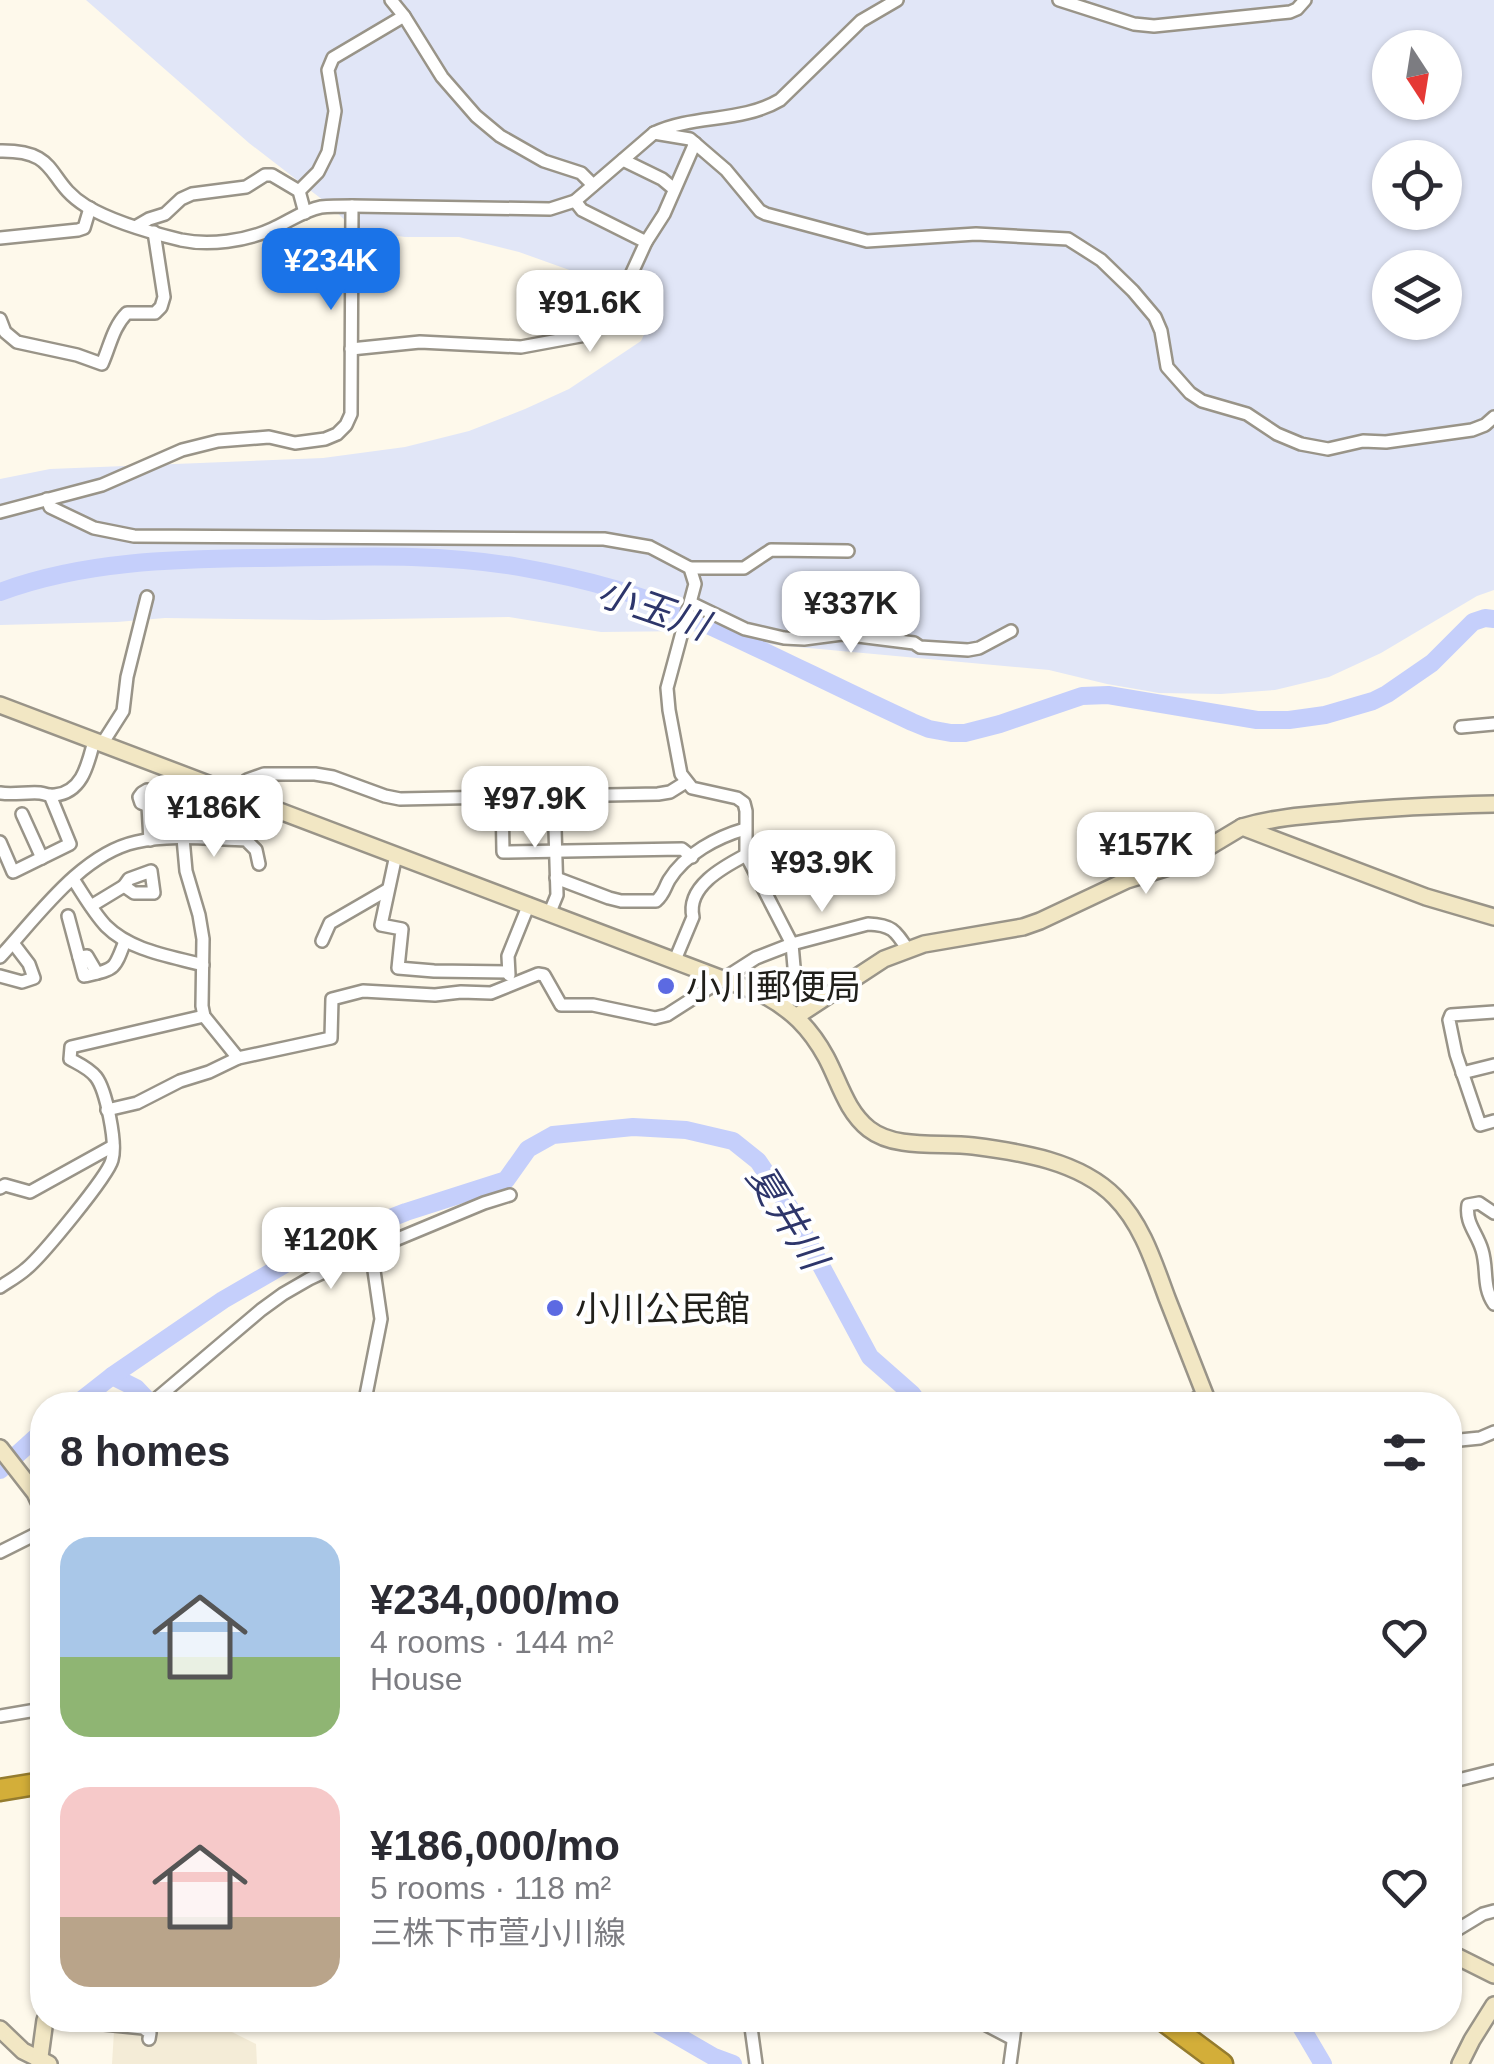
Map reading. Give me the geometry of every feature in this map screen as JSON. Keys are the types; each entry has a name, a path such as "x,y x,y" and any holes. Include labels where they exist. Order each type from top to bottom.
{"highway":[{"path":"0,1790 30,1785"},
{"path":"1179,2032 1222,2064"}],"main road":[{"path":"0,705 724,978 791,1011 825,1055 855,1114 870,1130 888,1138 1021,1154 1093,1179 1115,1196 1136,1224 1204,1392"},
{"path":"791,1011 884,959 908,950 1040,922 1128,880 1169,868 1242,827 1270,819 1319,814 1494,804"},
{"path":"1242,827 1426,898 1494,917"},
{"path":"0,1448 30,1486"},
{"path":"1462,1959 1494,1976"},
{"path":"1460,2064 1494,2005"},
{"path":"0,2029 22,2051 43,2063 44,2032"}],"street":[{"path":"391,0 442,78 476,116 500,136 544,161 580,174 593,186"},
{"path":"0,151 36,154 90,208 182,240 206,242 251,237 321,208 550,209 575,200 654,133 667,127 745,115 780,100 860,21 897,0"},
{"path":"1058,0 1134,24 1154,26 1290,12 1306,0"},
{"path":"299,191 318,172 328,152 335,111 329,64 404,16"},
{"path":"654,133 680,136 695,143 726,170 760,211 841,236 867,241 976,234 1068,239 1101,260 1154,317 1161,331 1167,367 1190,393 1202,402 1247,414 1301,444 1328,449 1363,441 1472,430 1494,417"},
{"path":"351,349 420,342 520,346 586,335 609,320 614,312 695,143"},
{"path":"622,160 674,189"},
{"path":"137,226 165,214 192,194 246,187 272,174 299,191 305,213"},
{"path":"575,200 582,210 646,242"},
{"path":"0,512 102,485 182,450 218,441 269,437 294,443 337,434 351,414 352,206"},
{"path":"0,238 84,228 90,208"},
{"path":"0,319 5,332 17,342 102,364 116,326 126,312 155,313 161,307 164,297 154,232"},
{"path":"47,498 50,507 94,528 134,536 604,538 650,546 690,568 744,568 770,550 848,551"},
{"path":"690,568 695,579 668,688 681,774 700,791 744,803 746,855 792,944 796,990 791,1011"},
{"path":"0,794 59,795 70,790 86,772 98,742 124,711 127,678 147,597"},
{"path":"690,606 745,629 784,638 842,634 920,647 968,650 1010,631"},
{"path":"1461,726 1494,724"},
{"path":"241,796 247,780 257,775 315,774 400,798 658,794 686,782"},
{"path":"189,776 184,838 186,871 203,938 202,1006 204,1016 238,1058"},
{"path":"0,842 13,872 70,844 50,796"},
{"path":"550,912 556,895 554,796"},
{"path":"502,797 503,852 682,849 692,857"},
{"path":"148,806 150,840"},
{"path":"22,814 42,858"},
{"path":"556,878 621,901 656,901 672,876 704,846 746,829"},
{"path":"0,957 72,879 108,852 150,840 246,840 256,850 259,864"},
{"path":"396,855 380,925 402,929 398,968 511,978 538,974 544,976 561,1004 593,1005 655,1018 668,1015 756,958 868,924 890,927 908,950"},
{"path":"675,960 693,917 693,897 714,874 746,855"},
{"path":"72,879 102,923 124,941 203,964"},
{"path":"91,906 124,886"},
{"path":"322,941 330,923 387,890"},
{"path":"511,978 508,956 528,904"},
{"path":"68,916 79,957 87,956 98,973 116,964 124,941"},
{"path":"5,978 28,964 13,943"},
{"path":"107,1110 137,1102 238,1058 330,1038 332,999 363,991 491,993 511,978"},
{"path":"1494,1012 1452,1015 1448,1020 1480,1125 1494,1121"},
{"path":"0,1286 28,1268 94,1190 112,1160 107,1110 98,1080 70,1059 72,1046 204,1016"},
{"path":"1462,1073 1494,1065"},
{"path":"0,1188 5,1185 30,1192 113,1146"},
{"path":"165,1392 283,1294 309,1279 510,1195"},
{"path":"1494,1214 1479,1202 1468,1205 1469,1224 1484,1256 1486,1289 1494,1304"},
{"path":"367,1392 381,1320 371,1250"},
{"path":"1462,1440 1494,1432"},
{"path":"0,1552 30,1536"},
{"path":"0,1716 30,1711"},
{"path":"1462,1779 1494,1770"},
{"path":"1462,1927 1494,1911"},
{"path":"149,2032 149,2040"},
{"path":"751,2032 755,2061"},
{"path":"999,2032 1012,2039"},
{"path":"1010,2064 1013,2032"}],"shaded area":[{"path":"86,0 1494,0 1494,590 1477,596 1381,653 1329,677 1275,690 1221,694 1159,693 1049,670 776,645 691,631 601,632 509,617 165,618 0,625 0,479 50,469 323,458 405,447 469,431 569,389 641,341 652,318 589,277 519,252 459,237 405,237 355,230 249,143"},
{"path":"114,2032 232,2032 256,2044 257,2064 112,2064"}],"waterway":[{"name":"小玉川","path":"0,592 96,568 196,559 390,556 487,562 561,575 666,606 912,722 951,733 1000,724 1082,696 1108,695 1257,720 1325,715 1387,694 1432,663 1473,622 1494,619"},
{"name":"夏井川","path":"92,1392 223,1300 313,1248 406,1212 506,1180 528,1149 553,1135 633,1127 686,1130 733,1141 758,1161 790,1208 870,1357 910,1392"},
{"path":"112,1376 140,1392"},
{"name":"夏井川","path":"0,1470 30,1443"},
{"path":"671,2032 733,2064"},
{"name":"夏井川","path":"1304,2032 1323,2064"}],"place":[{"name":"小川郵便局","path":"666,986"},
{"name":"小川公民館","path":"555,1308"}]}
